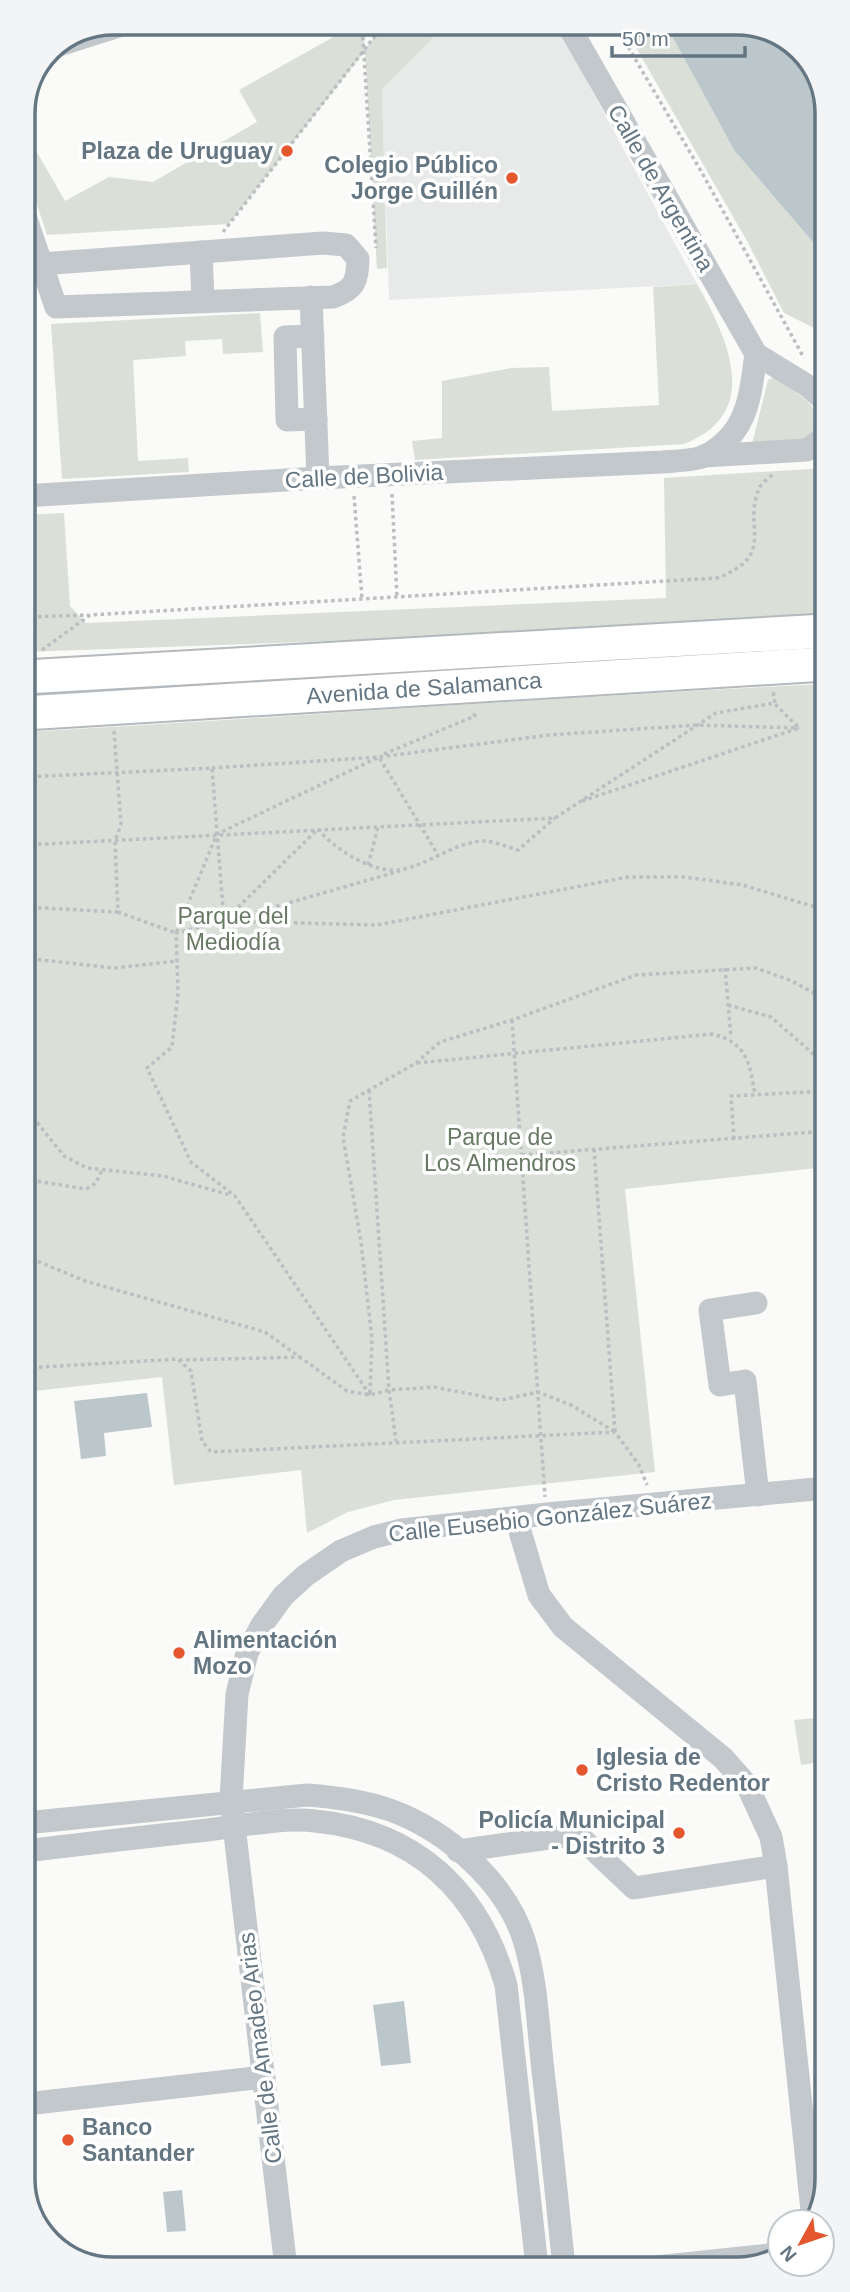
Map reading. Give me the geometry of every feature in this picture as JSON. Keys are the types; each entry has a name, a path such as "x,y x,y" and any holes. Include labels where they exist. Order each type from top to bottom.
{"highway":[{"name":"Avenida de Salamanca","path":"35,667 815,631"},
{"name":"Avenida de Salamanca","path":"35,712 815,665"}],"street":[{"name":"Calle de Argentina","path":"574,35 756,354"},
{"path":"35,246 41,264 56,307 333,297 351,290 357,282 358,259 346,245 323,243 41,264"},
{"path":"203,301 206,251"},
{"path":"311,297 318,478"},
{"path":"756,354 815,392"},
{"name":"Calle de Bolivia","path":"704,456 736,431 749,407 756,354"},
{"name":"Calle de Bolivia","path":"35,495 318,478 662,462 704,456 782,453 807,450 815,444"},
{"path":"756,1303 710,1310 720,1385 745,1381 758,1495"},
{"name":"Calle Eusebio González Suárez","path":"235,1827 231,1800 237,1694 247,1653 262,1625 283,1596 341,1551 374,1537 402,1530 815,1489"},
{"path":"516,1518 539,1595 563,1627 731,1767 747,1785 760,1808 771,1837 776,1866 811,2203"},
{"path":"35,1822 231,1800 307,1795 334,1797 389,1810 418,1822 458,1851 482,1872 507,1903 524,1939 538,2030 563,2257"},
{"path":"35,1850 313,1820 375,1834 406,1847 429,1863 458,1889 474,1909 498,1955 506,1985 536,2257"},
{"name":"Calle de Amadeo Arias","path":"235,1827 285,2257"},
{"path":"458,1851 577,1834 634,1888 776,1866"},
{"path":"35,2103 264,2077"}],"path":[{"path":"357,271 377,269 363,35"},
{"path":"206,251 376,35"},
{"path":"621,35 701,171 805,360"},
{"path":"35,617 717,578 733,572 745,562 753,548 755,503 759,487 782,466 782,453"},
{"path":"390,475 397,597"},
{"path":"353,477 362,599"},
{"path":"35,661 90,615"},
{"path":"772,685 775,703 799,728"},
{"path":"370,1395 235,1196 191,1162 147,1068 172,1046 178,993 176,933 217,834 379,757 475,716 466,703"},
{"path":"35,908 118,912 176,933 402,870 483,841 518,850 577,802 716,713 775,703"},
{"path":"114,725 121,824 115,841 118,912"},
{"path":"35,777 379,757 549,735 696,725 799,728"},
{"path":"577,802 799,728"},
{"path":"379,757 438,855"},
{"path":"212,768 224,921"},
{"path":"35,844 555,818"},
{"path":"368,865 378,826"},
{"path":"318,829 325,838 368,865 402,870"},
{"path":"224,921 318,829"},
{"path":"224,921 377,925 628,877 685,877 743,885 815,908"},
{"path":"35,959 114,968 178,961"},
{"path":"725,968 731,1038 749,1062 755,1095"},
{"path":"370,1395 372,1339 343,1137 350,1101 416,1063 440,1042 512,1020 636,975 756,968 792,981 815,994"},
{"path":"728,1005 771,1017 815,1056"},
{"path":"512,1020 547,1514"},
{"path":"416,1063 712,1034 731,1038"},
{"path":"369,1090 388,1390 396,1441"},
{"path":"734,1139 731,1096 815,1092"},
{"path":"35,1120 64,1156 87,1168 163,1176 235,1196"},
{"path":"522,1155 815,1132"},
{"path":"594,1149 615,1432"},
{"path":"35,1181 86,1189 96,1182 102,1170"},
{"path":"35,1261 85,1281 265,1332 347,1391 370,1395 388,1390 434,1387 501,1400 538,1392 571,1405 615,1432 639,1465 654,1503"},
{"path":"35,1367 303,1357"},
{"path":"179,1360 191,1371 202,1441 211,1452 615,1432"}],"shaded area":[{"name":"Colegio Público Jorge Guillén","path":"436,35 562,35 697,284 389,300 382,89"},
{"path":"672,35 752,36 784,51 802,70 809,83 815,113 815,244 734,150"},
{"path":"147,1393 152,1427 104,1433 106,1456 81,1459 74,1401"},
{"path":"404,2001 411,2063 381,2066 373,2005"},
{"path":"182,2190 186,2231 167,2232 163,2192"}],"green space":[{"path":"337,35 363,35 365,49 376,35 436,35 382,89 387,268 377,269 365,51 229,224 47,235 35,198 35,149 65,201 109,177 153,182 257,122 239,90"},
{"path":"629,35 672,35 734,150 815,244 815,328 784,313 747,241"},
{"path":"697,284 719,327 732,372 731,394 724,413 709,430 684,444 415,460 412,441 442,438 442,381 511,368 549,367 552,411 659,405 653,287"},
{"path":"260,313 263,352 223,354 222,339 185,341 186,356 133,360 138,461 188,458 189,472 62,479 51,324"},
{"path":"774,377 811,405 815,411 815,432 800,442 752,444 768,380"},
{"path":"815,469 815,620 667,629 35,652 35,514 64,513 70,606 86,623 666,598 664,478"},
{"name":"Parque del Mediodía","path":"815,685 815,1168 625,1189 655,1472 394,1500 348,1512 307,1533 301,1470 174,1485 162,1377 35,1391 35,731"},
{"path":"815,1718 815,1763 801,1765 794,1720"}],"place":[{"name":"Plaza de Uruguay","path":"287,151"},
{"name":"Colegio Público Jorge Guillén","path":"512,178"},
{"name":"Alimentación Mozo","path":"179,1653"},
{"name":"Iglesia de Cristo Redentor","path":"582,1770"},
{"name":"Policía Municipal - Distrito 3","path":"679,1833"},
{"name":"Banco Santander","path":"68,2140"}],"park label":[{"name":"Parque de Los Almendros","path":"500,1150"}]}
